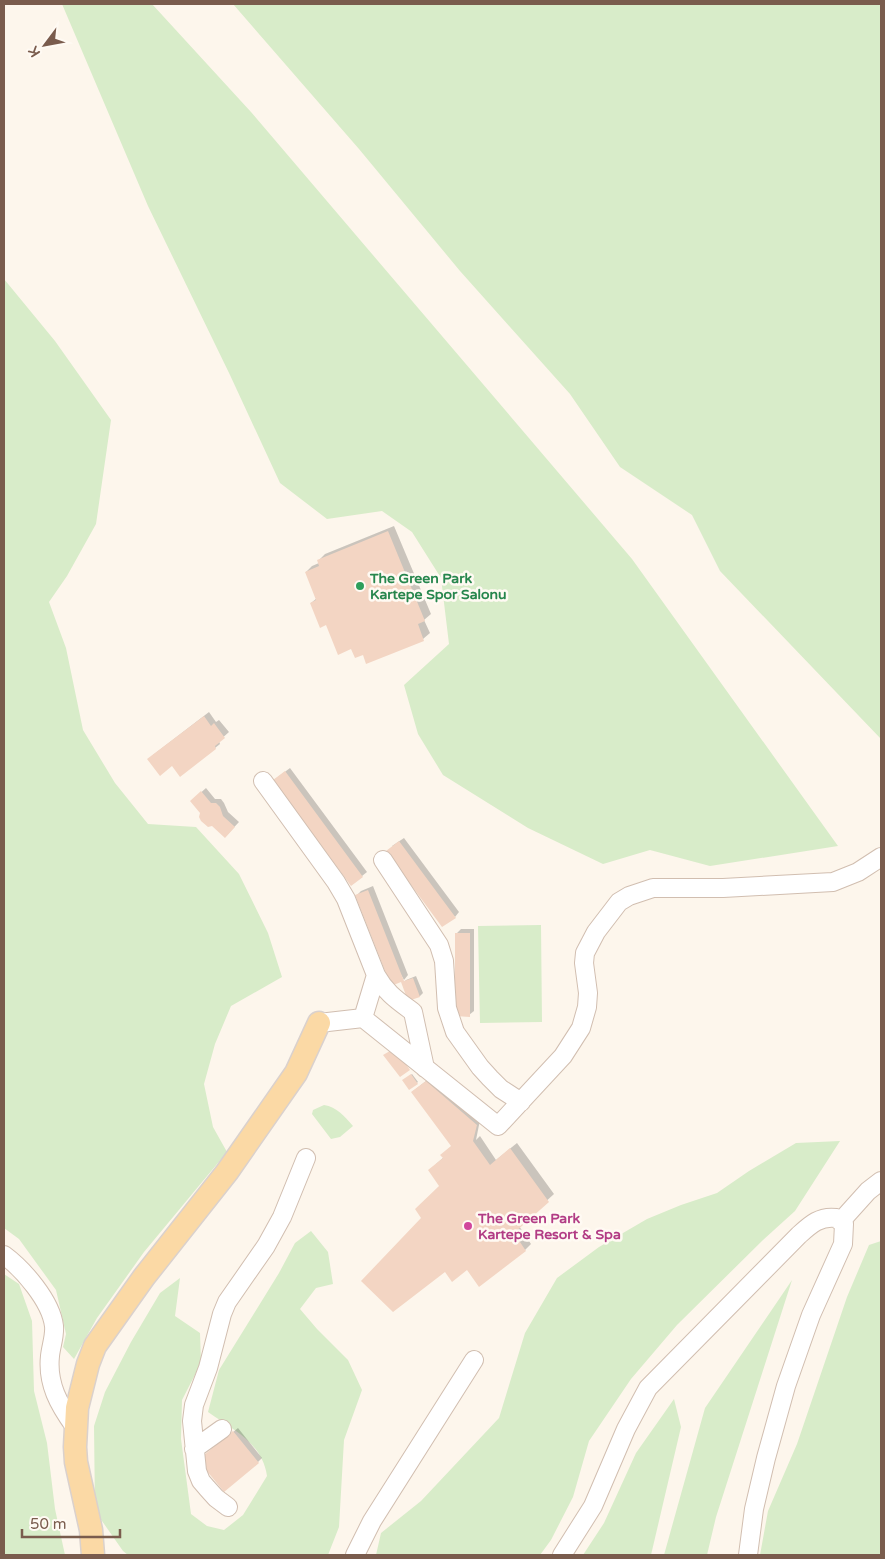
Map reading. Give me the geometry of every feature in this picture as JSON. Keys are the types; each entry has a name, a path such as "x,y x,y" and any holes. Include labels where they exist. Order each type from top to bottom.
{"main road":[{"path":"93,1555 91,1530 76,1462 75,1427 82,1387 95,1346 144,1277 227,1172 296,1073 319,1022"}],"street":[{"path":"263,781 336,882 346,899 383,988 413,1012 425,1068"},
{"path":"319,1022 363,1018 498,1126 562,1056 581,1028 588,1007 584,963 586,953 596,932 618,902 652,888 723,888 834,882 858,872 881,857"},
{"path":"383,860 439,945 444,961 447,1008 455,1032 485,1073 501,1089 521,1102"},
{"path":"363,1018 376,975"},
{"path":"228,1506 216,1498 201,1481 197,1471 192,1421 194,1405 208,1368 227,1302 266,1246 282,1217 306,1158"},
{"path":"841,1221 868,1191 881,1181"},
{"path":"562,1555 593,1506 626,1429 648,1388 799,1235 814,1222 822,1218 836,1218 841,1221 845,1228 844,1244 811,1315 797,1351 768,1449 754,1508 748,1555"},
{"path":"4,1254 29,1279 52,1316 54,1337 50,1367 52,1385 62,1409 75,1427"},
{"path":"355,1555 372,1521 474,1360"},
{"path":"194,1449 222,1429"}],"green space":[{"path":"62,4 152,4 251,112 632,559 838,846 710,866 650,850 603,864 528,828 443,775 418,734 404,685 449,644 441,578 412,532 382,511 327,519 280,483 148,206"},
{"path":"233,4 881,4 881,739 720,571 692,515 620,467 570,394 460,271 359,149"},
{"path":"4,279 55,341 111,420 96,524 67,576 49,602 66,648 83,730 115,783 148,824 196,827 239,874 268,933 282,977 231,1006 215,1044 204,1084 213,1127 227,1152 144,1252 97,1318 74,1359 63,1347 66,1334 56,1290 19,1239 4,1228"},
{"path":"541,925 542,1022 480,1023 478,926"},
{"path":"324,1105 337,1110 353,1126 340,1137 331,1139 312,1114 313,1110"},
{"path":"840,1141 795,1211 677,1325 631,1379 589,1441 573,1497 551,1540 540,1555 376,1555 381,1533 421,1501 499,1418 525,1333 557,1278 599,1247 647,1219 717,1193 796,1143"},
{"path":"311,1231 328,1252 333,1284 316,1288 300,1309 348,1360 362,1390 344,1440 339,1527 328,1555 128,1555 123,1551 95,1511 94,1426 105,1392 131,1342 160,1293 180,1278 175,1316 200,1333 201,1363 182,1400 181,1439 191,1514 207,1526 224,1530 243,1515 267,1476 264,1464 253,1446 236,1431 208,1412 219,1370 279,1273 295,1243"},
{"path":"881,1241 881,1555 760,1555 768,1511 797,1444 847,1297 869,1245"},
{"path":"4,1274 19,1284 32,1321 34,1391 47,1443 55,1509 65,1555 4,1555"},
{"path":"792,1280 716,1517 707,1555 664,1555 705,1408"},
{"path":"674,1399 681,1427 651,1555 583,1555 604,1523 636,1453"}],"building":[{"name":"The Green Park Kartepe Spor Salonu","path":"388,531 425,621 418,624 424,641 366,664 363,655 355,658 351,649 338,655 326,625 320,628 310,603 316,600 305,572 319,566 317,560"},
{"path":"204,716 211,726 214,723 225,738 215,746 216,749 180,777 172,766 160,776 147,759"},
{"path":"285,771 363,877 351,886 273,780"},
{"path":"201,791 211,803 216,803 220,807 223,816 235,827 225,838 212,826 208,827 201,821 200,813 190,801"},
{"path":"399,841 456,918 442,927 386,851"},
{"path":"368,890 404,981 413,978 420,997 408,1001 401,982 391,986 355,895"},
{"path":"455,933 470,933 470,1017 455,1016"},
{"path":"395,1048 410,1070 400,1077 383,1055"},
{"path":"411,1074 418,1084 409,1090 402,1080"},
{"name":"The Green Park Kartepe Resort & Spa","path":"426,1081 477,1125 473,1141 490,1165 510,1148 549,1202 514,1233 526,1251 479,1287 467,1270 452,1282 445,1272 393,1312 361,1281 421,1218 415,1209 439,1186 428,1170 443,1158 440,1155 451,1146 411,1092"},
{"path":"233,1431 259,1463 224,1492 198,1460"}],"place":[{"name":"The Green Park Kartepe Spor Salonu","path":"360,586"},
{"name":"The Green Park Kartepe Resort & Spa","path":"468,1226"}]}
